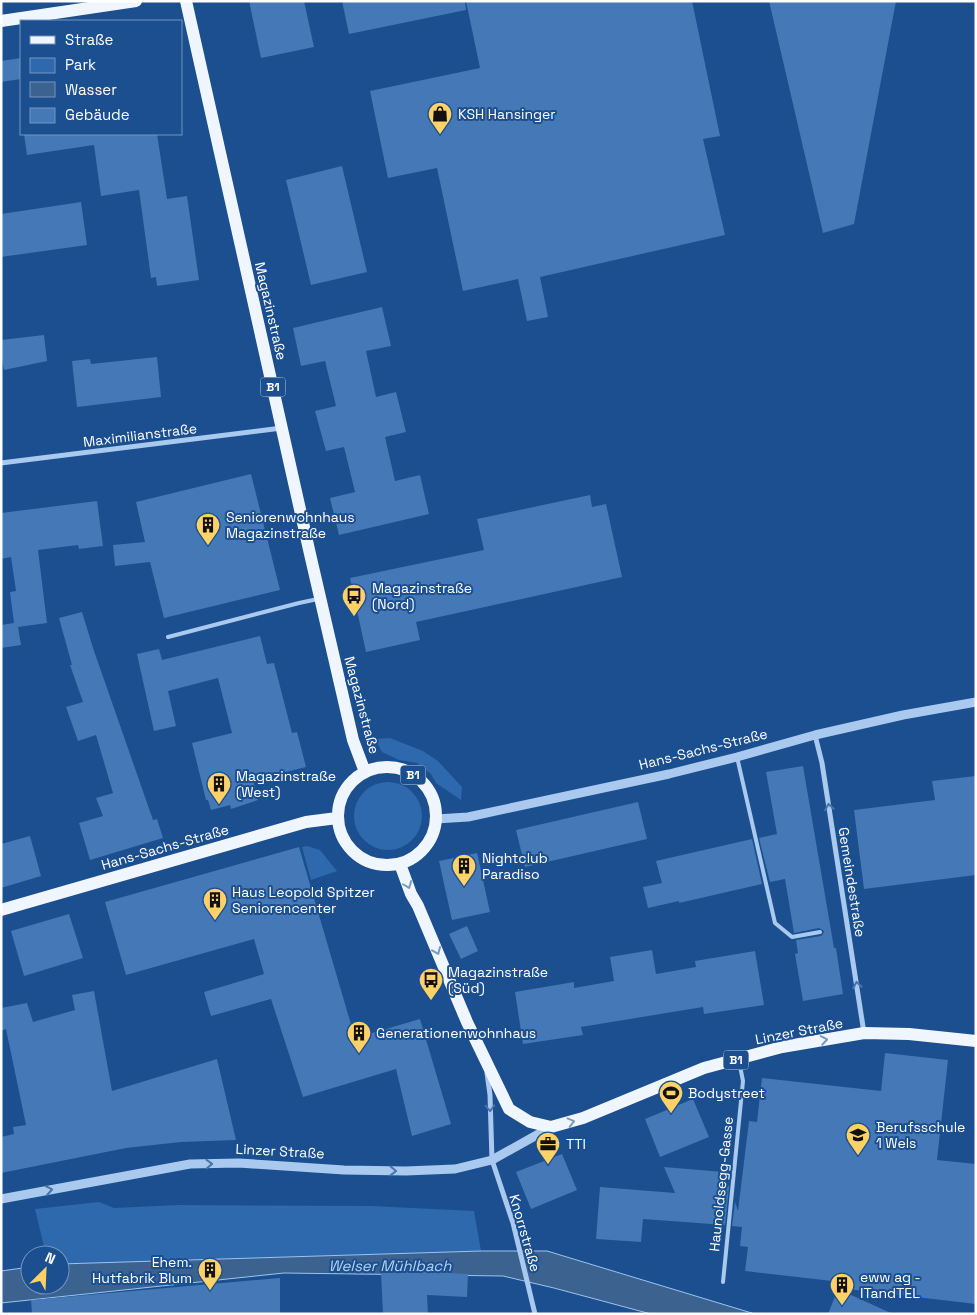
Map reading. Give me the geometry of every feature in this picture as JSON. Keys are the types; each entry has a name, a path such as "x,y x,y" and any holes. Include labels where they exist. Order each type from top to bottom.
{"main road":[{"path":"1,21 136,1"},
{"name":"Magazinstraße","path":"186,1 320,599 354,740 365,772"},
{"name":"B1","path":"337,818 339,804 344,791 353,780 365,772 378,768 392,767 405,771 417,778 428,789 434,803 436,819"},
{"path":"337,818 341,834 349,848 361,858 373,863 386,865 400,864 414,857 425,847 433,834 436,819"},
{"name":"Hans-Sachs-Straße","path":"1,910 306,822 337,818"},
{"path":"400,864 411,894 418,906 467,1022 509,1109 530,1122 551,1127"},
{"name":"Linzer Straße","path":"551,1127 583,1118 704,1068 782,1047 864,1033 910,1034 976,1040"}],"street":[{"name":"Maximilianstraße","path":"1,463 282,428"},
{"name":"Hans-Sachs-Straße","path":"436,819 474,815 669,774 814,735 903,715 976,702"},
{"name":"Gemeindestraße","path":"814,735 822,763 864,1033"},
{"path":"486,1059 490,1095 492,1160"},
{"name":"Linzer Straße","path":"1,1199 190,1164 239,1163 344,1170 406,1171 455,1169 492,1160 551,1127"},
{"name":"Knorrstraße","path":"492,1160 513,1223 535,1314"}],"lane":[{"path":"168,637 320,599"},
{"path":"737,757 776,923 792,937 820,932"},
{"name":"Haunoldsegg-Gasse","path":"723,1282 743,1081 739,1059"}],"green space":[{"path":"390,738 423,751 438,761 462,787 461,800 436,783 431,774 417,763 399,760 382,752 375,739"},
{"path":"388,782 401,785 412,792 419,803 422,816 419,829 412,840 401,847 388,850 375,847 364,840 357,829 354,816 357,803 364,792 375,785"},
{"path":"307,846 320,850 337,871 311,880 302,847"},
{"path":"99,1202 114,1208 179,1205 371,1206 474,1211 481,1251 70,1264 70,1245 44,1245 35,1209"}],"water":[{"name":"Welser Mühlbach","path":"481,1251 547,1251 755,1314 651,1314 503,1276 284,1273 1,1303 1,1271 20,1268 20,1295 70,1295 70,1264"}],"building":[{"path":"249,1 304,1 314,47 261,58"},
{"path":"342,1 465,1 466,10 349,34"},
{"path":"466,1 692,1 720,136 703,139 725,235 540,277 548,317 527,321 518,279 463,291 437,168 388,178 370,91 480,68"},
{"path":"769,1 896,1 854,224 823,233"},
{"path":"20,58 20,79 1,82 1,61"},
{"path":"24,135 157,135 167,199 187,196 199,280 157,286 156,277 151,278 139,190 101,196 94,145 27,155"},
{"path":"342,166 367,272 311,285 286,180"},
{"path":"81,202 87,245 1,257 1,214"},
{"path":"382,307 391,346 366,351 376,397 396,392 406,432 385,437 395,481 420,475 429,514 339,535 330,498 355,492 344,447 326,451 315,411 336,406 325,361 301,366 293,328"},
{"path":"44,335 47,361 4,370 1,340"},
{"path":"157,357 161,397 77,407 72,361 90,359 91,364"},
{"name":"Seniorenwohnhaus Magazinstraße","path":"251,474 280,590 164,618 150,562 115,566 113,545 145,542 136,502"},
{"path":"590,495 592,507 606,504 622,577 416,622 420,640 366,652 350,578 484,550 477,519"},
{"path":"97,501 103,546 79,549 78,545 38,550 47,623 18,627 21,645 1,648 1,625 14,623 10,592 16,591 11,557 1,559 1,513"},
{"path":"82,612 153,820 157,819 163,838 90,860 79,823 103,816 96,798 113,793 96,735 78,741 66,707 83,702 70,665 72,665 59,618"},
{"path":"260,636 267,664 274,663 292,733 297,732 306,767 253,780 258,800 231,809 230,805 211,810 208,800 206,800 192,743 232,733 218,678 168,691 176,726 154,731 137,654 159,649 162,660"},
{"path":"803,766 843,994 803,1001 795,954 798,953 796,940 821,936 824,931 819,928 794,933 785,879 770,882 759,838 777,834 766,772"},
{"path":"976,776 976,875 864,889 854,810 935,800 932,781"},
{"path":"638,802 647,839 525,867 516,830"},
{"path":"30,836 41,876 1,888 1,844"},
{"path":"752,839 762,884 648,908 643,887 662,883 656,861"},
{"name":"Haus Leopold Spitzer Seniorencenter","path":"299,847 355,1038 420,1019 451,1124 412,1136 396,1069 303,1097 271,999 211,1016 204,992 264,974 254,939 126,975 105,902"},
{"name":"Nightclub Paradiso","path":"477,853 490,912 452,920 439,861"},
{"path":"69,914 83,958 24,976 11,931"},
{"path":"467,926 478,951 461,959 449,934"},
{"path":"652,950 656,974 696,967 695,961 755,951 764,1005 704,1014 703,1007 581,1027 583,1035 523,1044 515,992 574,982 574,988 614,981 610,957"},
{"path":"94,991 112,1091 217,1059 236,1140 181,1142 126,1148 1,1173 1,1137 14,1134 13,1127 26,1125 6,1029 1,1031 1,1008 27,1003 33,1022 75,1010 72,995"},
{"name":"Berufsschule 1 Wels","path":"885,1053 948,1060 937,1160 976,1164 976,1304 839,1288 841,1282 745,1271 748,1247 740,1246 742,1227 732,1226 735,1202 738,1211 749,1121 757,1122 762,1078 881,1091"},
{"path":"693,1099 709,1137 660,1157 645,1119"},
{"path":"562,1154 577,1190 531,1209 516,1172"},
{"path":"664,1167 723,1172 729,1187 725,1225 643,1219 641,1242 596,1239 600,1187 675,1193"},
{"path":"427,1272 468,1274 467,1297 427,1295 428,1314 383,1314 381,1273"},
{"name":"Ehem. Hutfabrik Blum","path":"280,1278 280,1314 32,1314 31,1300"},
{"path":"838,1289 893,1314 828,1314"}],"place":[{"name":"KSH Hansinger","path":"440,135"},
{"name":"Seniorenwohnhaus Magazinstraße","path":"208,546"},
{"name":"Magazinstraße (Nord)","path":"354,617"},
{"name":"Magazinstraße (West)","path":"219,805"},
{"name":"Nightclub Paradiso","path":"464,887"},
{"name":"Haus Leopold Spitzer Seniorencenter","path":"215,921"},
{"name":"Magazinstraße (Süd)","path":"431,1001"},
{"name":"Generationenwohnhaus","path":"359,1054"},
{"name":"Bodystreet","path":"671,1114"},
{"name":"Berufsschule 1 Wels","path":"858,1156"},
{"name":"TTI","path":"548,1165"},
{"name":"Ehem. Hutfabrik Blum","path":"210,1291"},
{"name":"eww ag - ITandTEL","path":"842,1306"}]}
